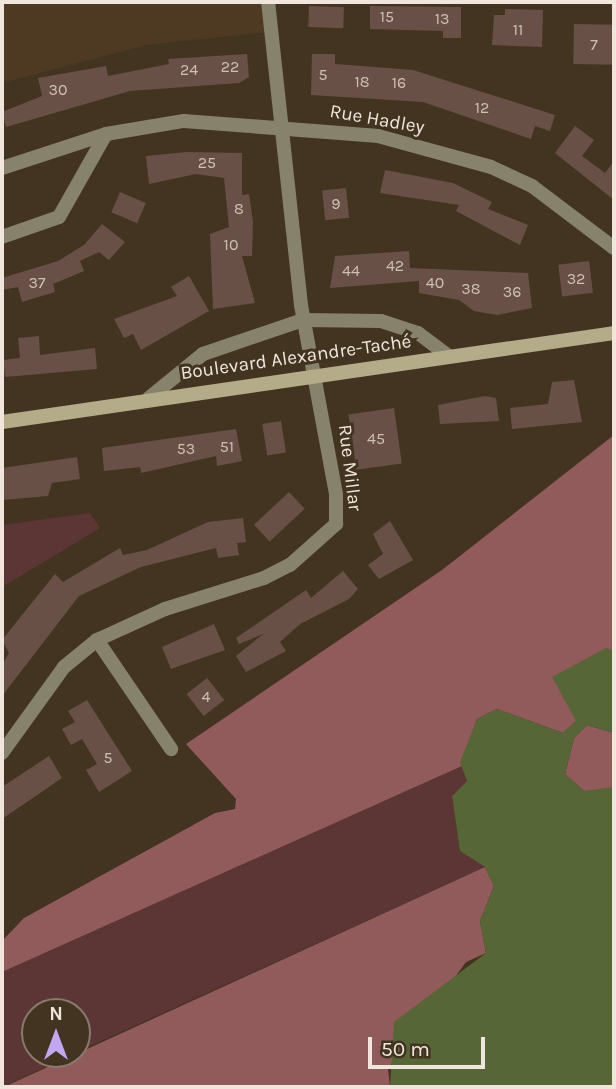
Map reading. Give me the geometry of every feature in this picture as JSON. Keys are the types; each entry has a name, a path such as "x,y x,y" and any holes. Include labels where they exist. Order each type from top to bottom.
{"main road":[{"name":"Boulevard Alexandre-Taché","path":"2,422 149,398 614,333"}],"street":[{"name":"Rue Millar","path":"2,753 56,676 97,640 155,613 264,578 332,531 336,494 303,320 279,124 268,2"},
{"name":"Rue Hadley","path":"2,168 106,134 184,121 279,124 378,136 491,167 569,209 614,248"},
{"path":"2,237 59,217 106,134"},
{"name":"Boulevard Alexandre-Taché","path":"149,398 203,354 303,320 381,321 418,334 448,356"},
{"path":"97,640 171,749"}],"shaded area":[{"path":"2,2 268,2 268,32 146,45 2,83"},
{"path":"614,435 614,651 606,649 576,721 563,733 497,709 477,719 462,766 2,972 2,941 24,918 215,813 235,809 236,799 186,744 442,570"},
{"path":"90,513 100,528 2,587 2,525"},
{"path":"606,648 614,651 614,733 587,725 574,738 565,774 584,791 614,787 614,1087 390,1087 394,1022 486,953 480,921 494,886 485,867 460,851 452,796 467,781 460,762 477,719 497,709 563,733 576,721 552,677"},
{"path":"587,725 614,733 612,790 584,791 565,774 574,738"},
{"path":"462,766 467,781 452,796 460,851 485,867 91,1046 91,998 21,998 21,1068 43,1068 2,1087 2,972"},
{"path":"485,867 494,886 480,921 486,953 466,962 388,1069 390,1087 4,1087 46,1068 91,1068 91,1047"}],"building":[{"path":"309,6 344,7 343,28 308,27"},
{"path":"370,6 461,7 461,38 443,38 443,31 370,29"},
{"path":"505,9 543,10 542,47 492,45 494,15 505,15"},
{"path":"574,24 614,25 613,65 573,64"},
{"path":"247,54 249,77 239,83 130,91 6,127 2,112 42,96 38,78 106,66 108,76 169,64 168,59"},
{"path":"312,54 335,54 335,64 413,70 555,115 550,131 535,126 531,139 423,102 311,95"},
{"path":"575,126 594,140 582,156 605,173 614,161 614,200 555,153"},
{"path":"187,152 242,153 242,195 249,194 253,222 252,256 242,256 255,303 213,309 210,234 229,227 224,178 196,174 149,184 146,156"},
{"path":"385,170 453,183 492,202 488,209 528,225 520,245 456,211 459,205 380,193"},
{"path":"346,188 349,218 325,220 322,191"},
{"path":"120,192 146,203 137,223 111,212"},
{"path":"102,224 125,242 109,260 99,252 80,261 84,271 53,284 55,292 22,302 18,287 2,290 2,278 58,261 84,245"},
{"path":"409,251 410,268 528,273 532,308 497,315 474,311 459,300 419,293 419,281 330,288 335,256"},
{"path":"589,261 593,293 562,297 558,265"},
{"path":"189,276 209,311 141,350 133,334 124,338 114,319 177,296 171,287"},
{"path":"39,336 40,355 95,348 97,369 5,377 3,360 20,358 18,338"},
{"path":"574,380 582,422 512,429 510,408 548,404 552,382"},
{"path":"485,396 496,398 499,421 440,424 438,405"},
{"path":"394,408 402,463 356,470 348,414"},
{"path":"281,421 286,453 267,456 262,424"},
{"path":"236,429 242,461 217,466 216,456 141,473 140,467 104,471 102,448"},
{"path":"77,457 80,479 52,483 48,496 2,500 2,468"},
{"path":"289,492 305,509 270,542 254,525"},
{"path":"243,518 246,542 237,543 239,555 218,558 216,548 141,567 79,596 2,696 2,665 9,653 2,640 55,574 63,582 120,548 123,555 147,550 208,522"},
{"path":"390,521 413,560 379,579 368,565 383,554 373,534"},
{"path":"343,571 358,589 349,599 300,624 280,642 286,651 246,672 236,656 263,634 239,644 236,638 306,590 311,598"},
{"path":"214,624 225,650 171,669 162,647"},
{"path":"207,678 224,700 204,716 187,694"},
{"path":"87,700 132,771 99,792 86,770 97,764 82,739 71,745 62,729 75,722 68,711"},
{"path":"49,756 62,778 2,819 2,787"}]}
